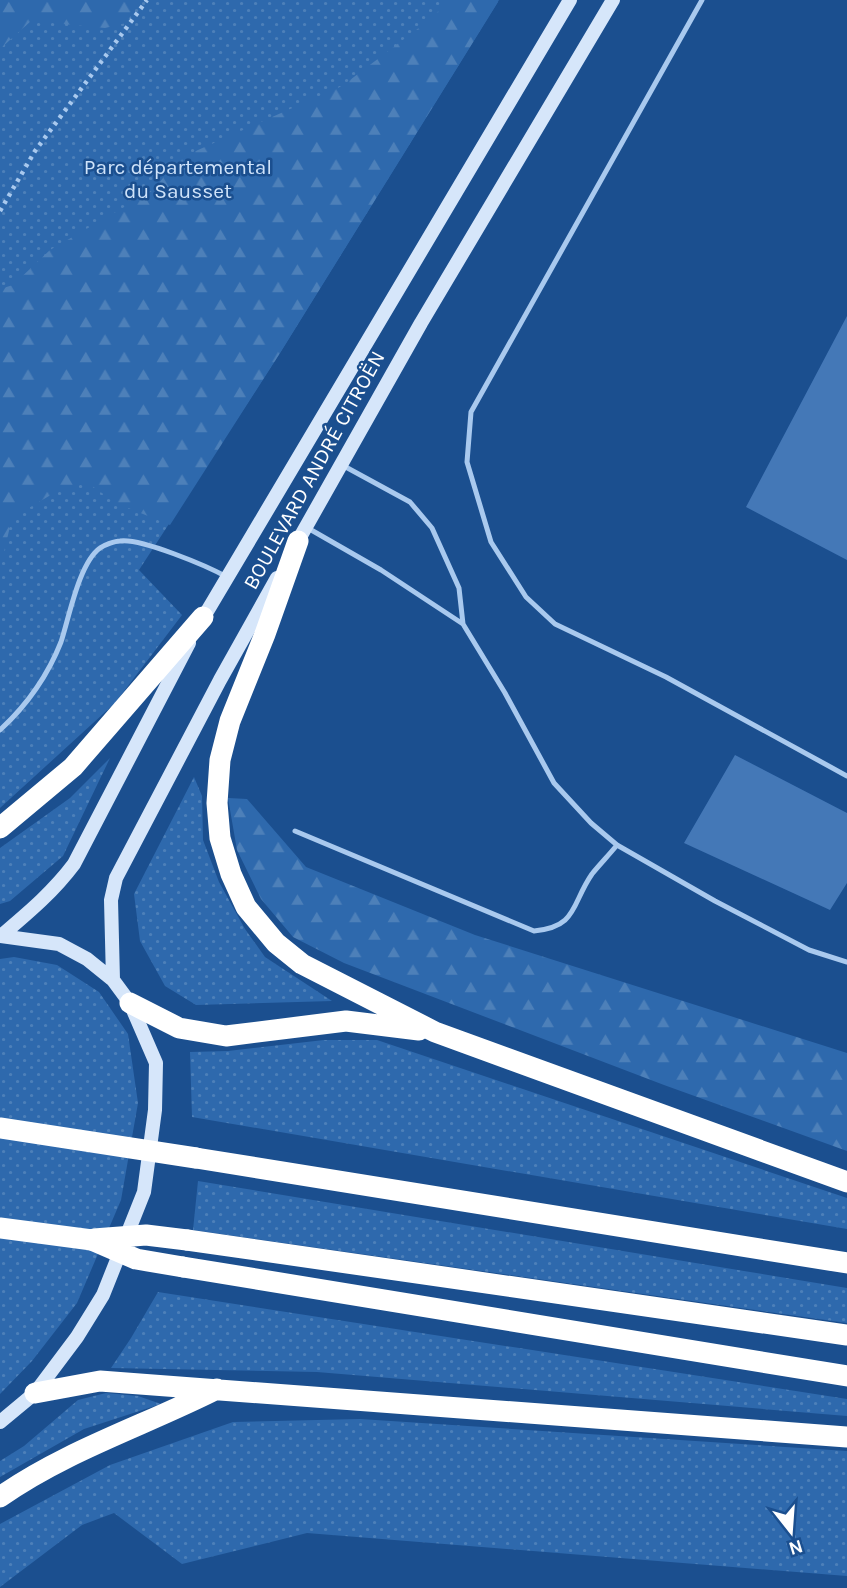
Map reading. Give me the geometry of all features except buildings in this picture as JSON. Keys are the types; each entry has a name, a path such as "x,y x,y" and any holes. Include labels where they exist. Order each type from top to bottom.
{"highway":[{"path":"302,534 230,721 220,760 217,803 220,838 231,874 246,907 276,943 302,964 435,1031 847,1182"},
{"path":"0,828 73,767 202,617"},
{"path":"130,1003 179,1028 226,1036 346,1021 435,1031"},
{"path":"0,1128 847,1263"},
{"path":"0,1228 92,1240 146,1236 187,1240 847,1335"},
{"path":"92,1240 136,1259 847,1376"},
{"path":"35,1393 100,1381 847,1437"},
{"path":"0,1497 21,1482 67,1457 166,1415 219,1388"}],"main road":[{"name":"BOULEVARD ANDRÉ CITROËN","path":"1,935 49,895 74,863 202,617 570,0"},
{"name":"BOULEVARD ANDRÉ CITROËN","path":"113,980 111,900 116,878 219,680 421,323 613,0"},
{"name":"BOULEVARD ANDRÉ CITROËN","path":"0,1422 35,1393 77,1337 103,1295 144,1192 155,1110 156,1063 130,1003 113,980 87,959 59,944 1,935"}],"lane":[{"path":"702,0 471,412 467,462 491,542 526,597 555,624 666,677 847,776"},
{"path":"342,465 410,502 432,528 459,588 463,624"},
{"path":"302,534 376,567 463,624 506,693 554,783 591,823 617,845 715,901 809,950 847,962"},
{"path":"0,730 18,714 41,681 60,643 84,570 99,549 121,540 152,547 227,577"},
{"path":"295,831 534,931 562,925 571,916 592,875 617,845"}],"path":[{"path":"0,211 34,151 147,0"}],"green space":[{"name":"Parc départemental du Sausset","path":"0,0 499,0 280,353 139,570 182,615 115,703 0,808"},
{"path":"0,0 141,0 126,23 105,28 31,21 0,49"},
{"path":"451,0 498,2 170,525 116,503 85,481 49,496 12,518 0,569 0,289 13,285 50,250 152,191 180,158 342,86 424,24"},
{"path":"110,758 63,856 10,901 0,904 0,848 70,798"},
{"path":"194,777 202,796 203,840 219,882 245,929 265,957 332,1001 196,1005 165,986 140,941 134,894"},
{"path":"228,798 247,799 306,867 475,935 847,1053 847,1151 664,1085 344,963 293,937 261,899 237,850"},
{"path":"14,957 57,965 99,992 128,1034 138,1103 121,1200 77,1303 32,1361 0,1394 0,959"},
{"path":"324,1040 377,1040 847,1198 847,1229 192,1117 190,1052 228,1051"},
{"path":"198,1181 847,1288 847,1323 193,1230"},
{"path":"158,1292 847,1399 847,1416 317,1372 111,1368"},
{"path":"106,1393 138,1396 161,1404 84,1429 0,1477 0,1461 24,1446 78,1400"},
{"path":"360,1419 847,1451 847,1576 307,1533 182,1564 114,1513 82,1525 0,1587 0,1524 110,1465 233,1422"}]}
